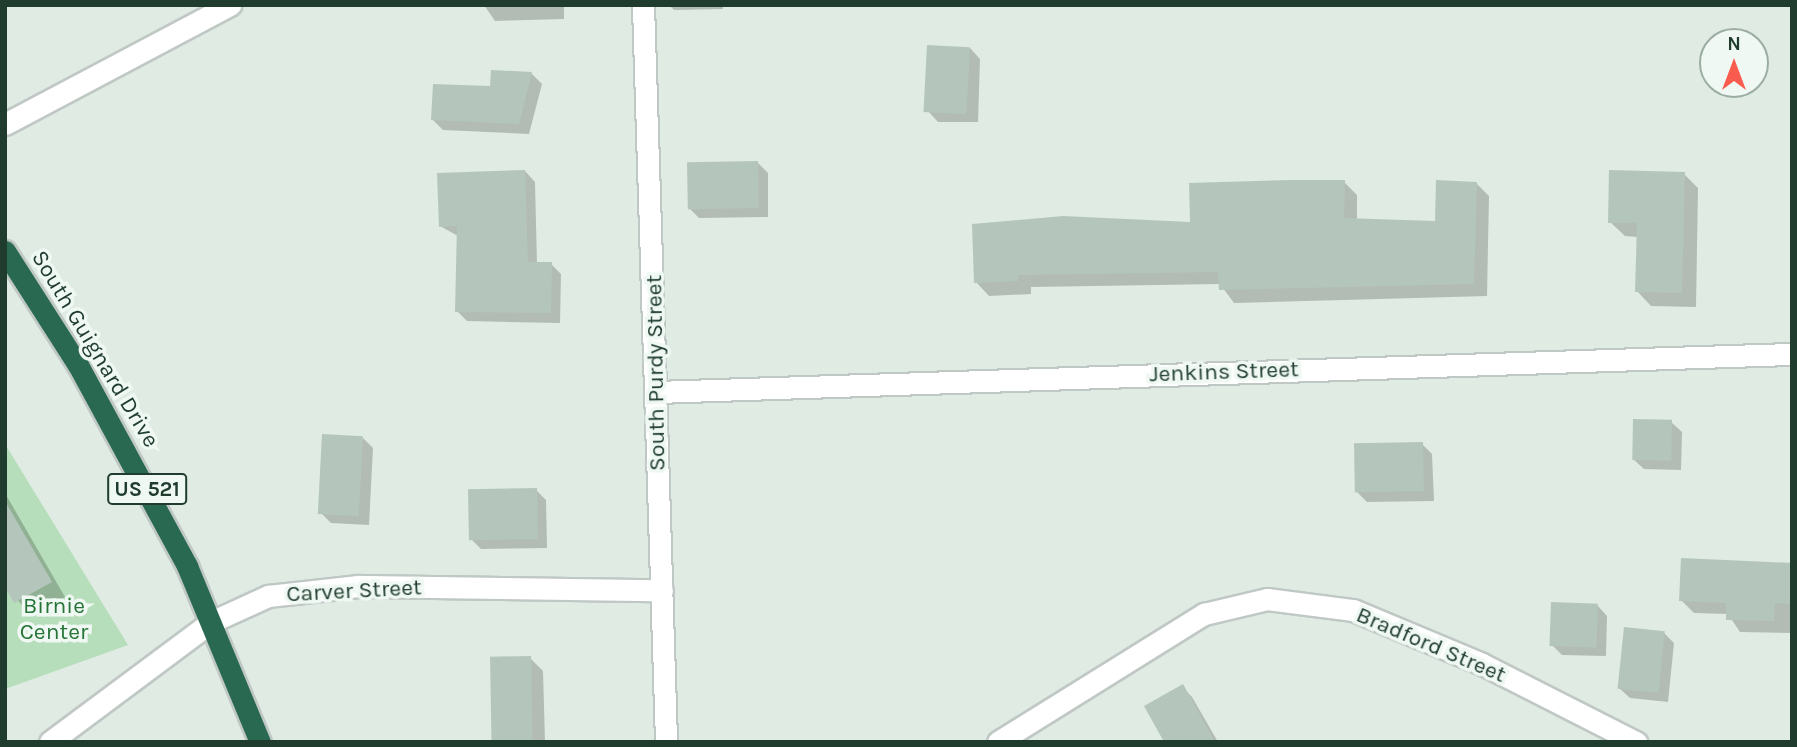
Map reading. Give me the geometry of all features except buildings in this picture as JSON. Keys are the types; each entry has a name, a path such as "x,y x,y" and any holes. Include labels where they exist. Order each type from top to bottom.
{"highway":[{"name":"South Guignard Drive","path":"5,251 130,456 211,622 260,742"}],"street":[{"path":"5,124 230,5"},
{"name":"South Purdy Street","path":"643,5 666,742"},
{"name":"Jenkins Street","path":"656,392 1792,354"},
{"name":"Carver Street","path":"50,742 211,622 298,589 662,590"},
{"name":"Bradford Street","path":"998,742 1204,614 1267,599 1353,610 1482,664 1636,742"}],"green space":[{"name":"Birnie Center","path":"5,444 128,645 5,689"}]}
